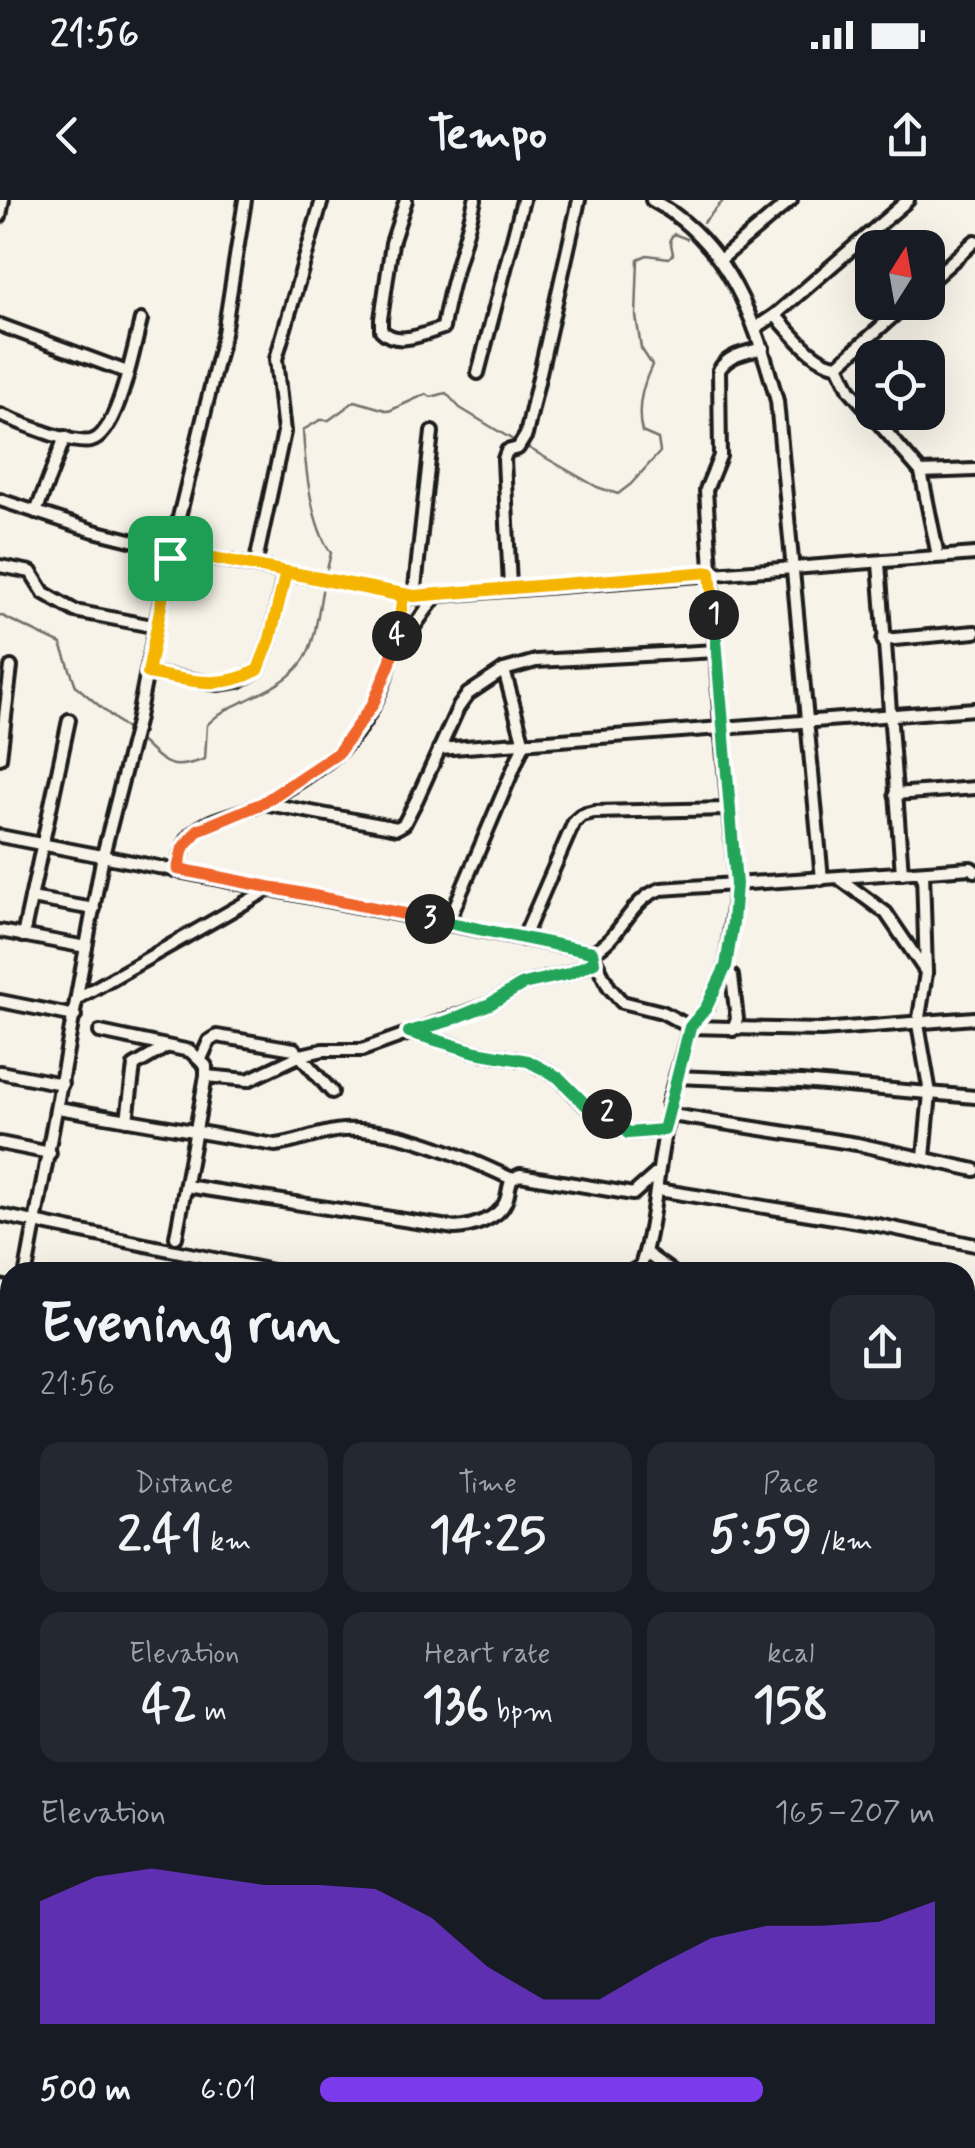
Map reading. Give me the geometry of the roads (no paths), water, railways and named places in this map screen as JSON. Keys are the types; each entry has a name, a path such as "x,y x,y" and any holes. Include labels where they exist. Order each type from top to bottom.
{"street":[{"path":"0,216 3,200"},
{"path":"28,1262 103,855 137,722 171,550 224,332 245,200"},
{"path":"256,566 284,432 284,404 276,359 322,200"},
{"path":"406,200 392,243 380,319 381,330 388,338 399,339 443,328 450,285 475,200"},
{"path":"478,372 522,200"},
{"path":"510,588 504,459 507,451 518,448 526,436 579,200"},
{"path":"652,200 680,215 720,260 763,348 776,401 822,880"},
{"path":"720,260 791,200"},
{"path":"756,327 908,200"},
{"path":"945,268 975,241"},
{"path":"775,315 808,349 831,365 838,365 889,320"},
{"path":"0,415 65,437 94,440 108,429 141,320"},
{"path":"0,324 127,372"},
{"path":"640,1262 646,1252 658,1190 668,1105 690,1027 706,1008 726,966 736,884 706,490 720,456 719,370 734,356 763,348"},
{"path":"838,365 850,390 921,472 938,556"},
{"path":"178,869 190,836 263,803 338,753 373,704 390,663 409,596 432,432"},
{"path":"36,512 65,437"},
{"path":"921,472 975,470"},
{"path":"0,500 94,531 171,550 409,596 975,554"},
{"path":"878,562 902,873"},
{"path":"0,566 31,572 44,593 74,611 157,627"},
{"path":"148,673 218,684 238,681 258,670 270,639 286,572"},
{"path":"390,663 414,622 436,596"},
{"path":"883,640 975,632"},
{"path":"263,803 398,828 417,799 458,708 468,694 504,670 536,661 716,651"},
{"path":"0,758 11,667"},
{"path":"448,923 524,744 504,670"},
{"path":"438,748 975,709"},
{"path":"23,936 69,720"},
{"path":"895,794 975,788"},
{"path":"523,939 574,822 582,815 728,808"},
{"path":"0,836 448,923 593,957 608,988 622,1002 662,1012 690,1027 821,1030 975,1018"},
{"path":"206,1076 248,1080 301,1055 323,1050 362,1050 490,1004 523,984 568,974 608,942 638,901 661,889 971,868 975,871"},
{"path":"923,872 926,972 918,1024 930,1093 924,1157"},
{"path":"840,878 886,912 926,972"},
{"path":"78,998 271,888"},
{"path":"31,898 94,910"},
{"path":"0,930 86,947"},
{"path":"732,976 737,1019 733,1030"},
{"path":"0,1001 74,1016"},
{"path":"100,1032 190,1051 201,1060 206,1076 176,1236"},
{"path":"409,1032 476,1052 528,1061 558,1077 586,1105 609,1115 628,1133 664,1130"},
{"path":"201,1060 209,1041 217,1036 285,1046 301,1055 312,1073 332,1092"},
{"path":"127,1120 134,1066 166,1046"},
{"path":"0,1072 62,1084"},
{"path":"676,1077 800,1082 975,1097"},
{"path":"58,1108 275,1145 340,1130 370,1133 442,1148 512,1179"},
{"path":"670,1112 924,1157 975,1170"},
{"path":"0,1143 50,1153"},
{"path":"186,1186 468,1228 505,1205 512,1179 520,1175 633,1194 658,1172"},
{"path":"658,1190 878,1225 975,1245"},
{"path":"0,1215 229,1262"},
{"path":"646,1252 658,1262"}],"waterway":[{"path":"703,223 724,200"},
{"path":"525,446 597,487 618,494 660,452 658,439 642,432 640,423 641,398 652,365 641,348 636,316 638,259 647,255 669,258 673,254 670,239 674,234 687,239"},
{"path":"325,578 331,553 313,510 303,430 320,420 329,420 355,401 389,411 426,394 431,397 446,393 460,408 518,443"},
{"path":"136,737 167,763 182,765 205,759 207,725 224,711 273,687 299,666 312,641 323,586"},
{"path":"0,615 61,644 76,686 130,732"}]}
